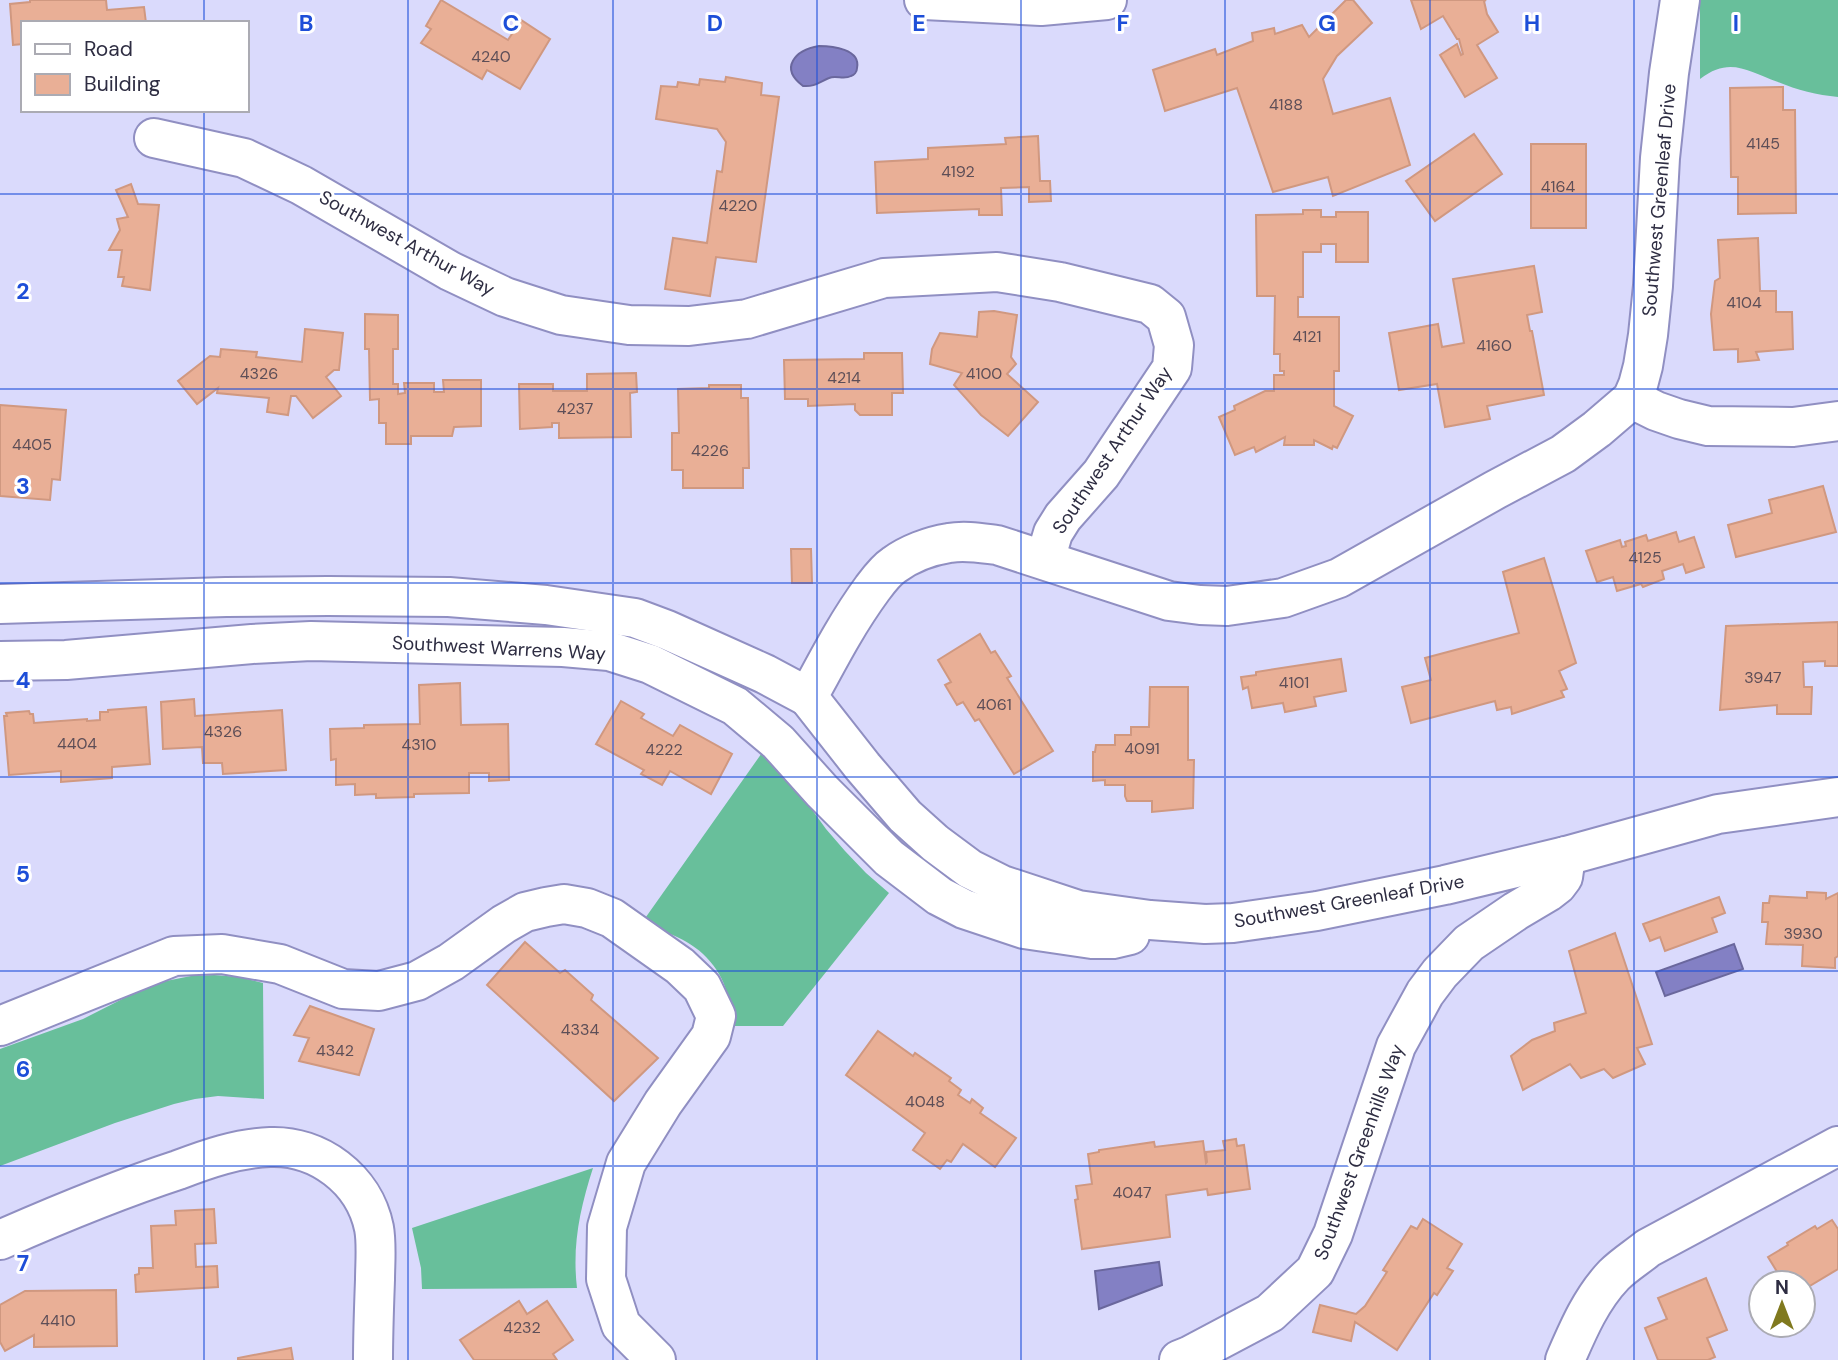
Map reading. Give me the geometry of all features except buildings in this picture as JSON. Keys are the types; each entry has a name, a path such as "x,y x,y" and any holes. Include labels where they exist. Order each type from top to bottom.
{"street":[{"path":"924,0 1041,6 1107,0"},
{"name":"Southwest Greenleaf Drive","path":"1632,399 1638,386 1648,335 1660,158 1680,0"},
{"name":"Southwest Arthur Way","path":"154,138 244,158 301,185 450,271 505,297 561,315 629,325 689,326 747,319 884,278 997,272 1060,282 1150,304 1166,317 1174,345 1172,368 1101,474 1063,517 1053,533 1045,560"},
{"path":"0,604 342,596 449,597 546,605 635,618 765,674 808,697 847,625 891,567 910,556 949,543 998,545 1146,595 1169,601 1227,606 1283,598 1339,578 1563,454 1632,399 1656,411 1708,426 1793,428 1838,421"},
{"name":"Southwest Warrens Way","path":"0,661 66,660 311,641 564,647 609,651 650,664 735,706 778,741 822,791 890,858 931,891 964,909 1024,929 1092,939 1113,939 1131,934 1143,928 1150,920"},
{"name":"Southwest Greenleaf Drive","path":"808,697 905,816 970,869 1002,885 1078,910 1150,920 1205,924 1280,916 1445,885 1566,856 1718,814 1838,797"},
{"name":"Southwest Greenhills Way","path":"1179,1360 1270,1313 1315,1271 1333,1234 1396,1046 1425,993 1469,943 1557,885 1563,877 1566,856"},
{"path":"0,1026 174,956 222,954 279,964 343,989 379,990 417,981 452,962 504,924 526,912 564,904 587,908 612,918 680,966 702,987 716,1016 711,1036 663,1103 626,1163 607,1227 606,1279 621,1325 656,1360"},
{"path":"0,1240 129,1186 218,1156 271,1146 315,1155 337,1167 356,1186 374,1228 373,1360"},
{"path":"1565,1360 1593,1303 1605,1286 1630,1262 1648,1248 1838,1146"}],"green space":[{"path":"1700,0 1838,0 1838,97 1800,90 1739,68 1720,68 1700,79"},
{"path":"764,750 845,851 889,893 783,1026 729,1026 726,989 717,970 695,947 673,935 641,924"},
{"path":"214,975 263,983 264,1099 218,1096 174,1104 0,1166 0,1049 83,1019 144,988 191,976"},
{"path":"593,1168 578,1227 577,1288 422,1289 421,1268 412,1228"}],"shaded area":[{"path":"819,46 838,48 850,53 857,62 855,73 848,77 832,77 814,85 803,86 792,73 793,61 803,51"},
{"path":"1734,944 1743,969 1665,996 1656,972"},
{"path":"1159,1262 1162,1285 1099,1309 1095,1271"}]}
